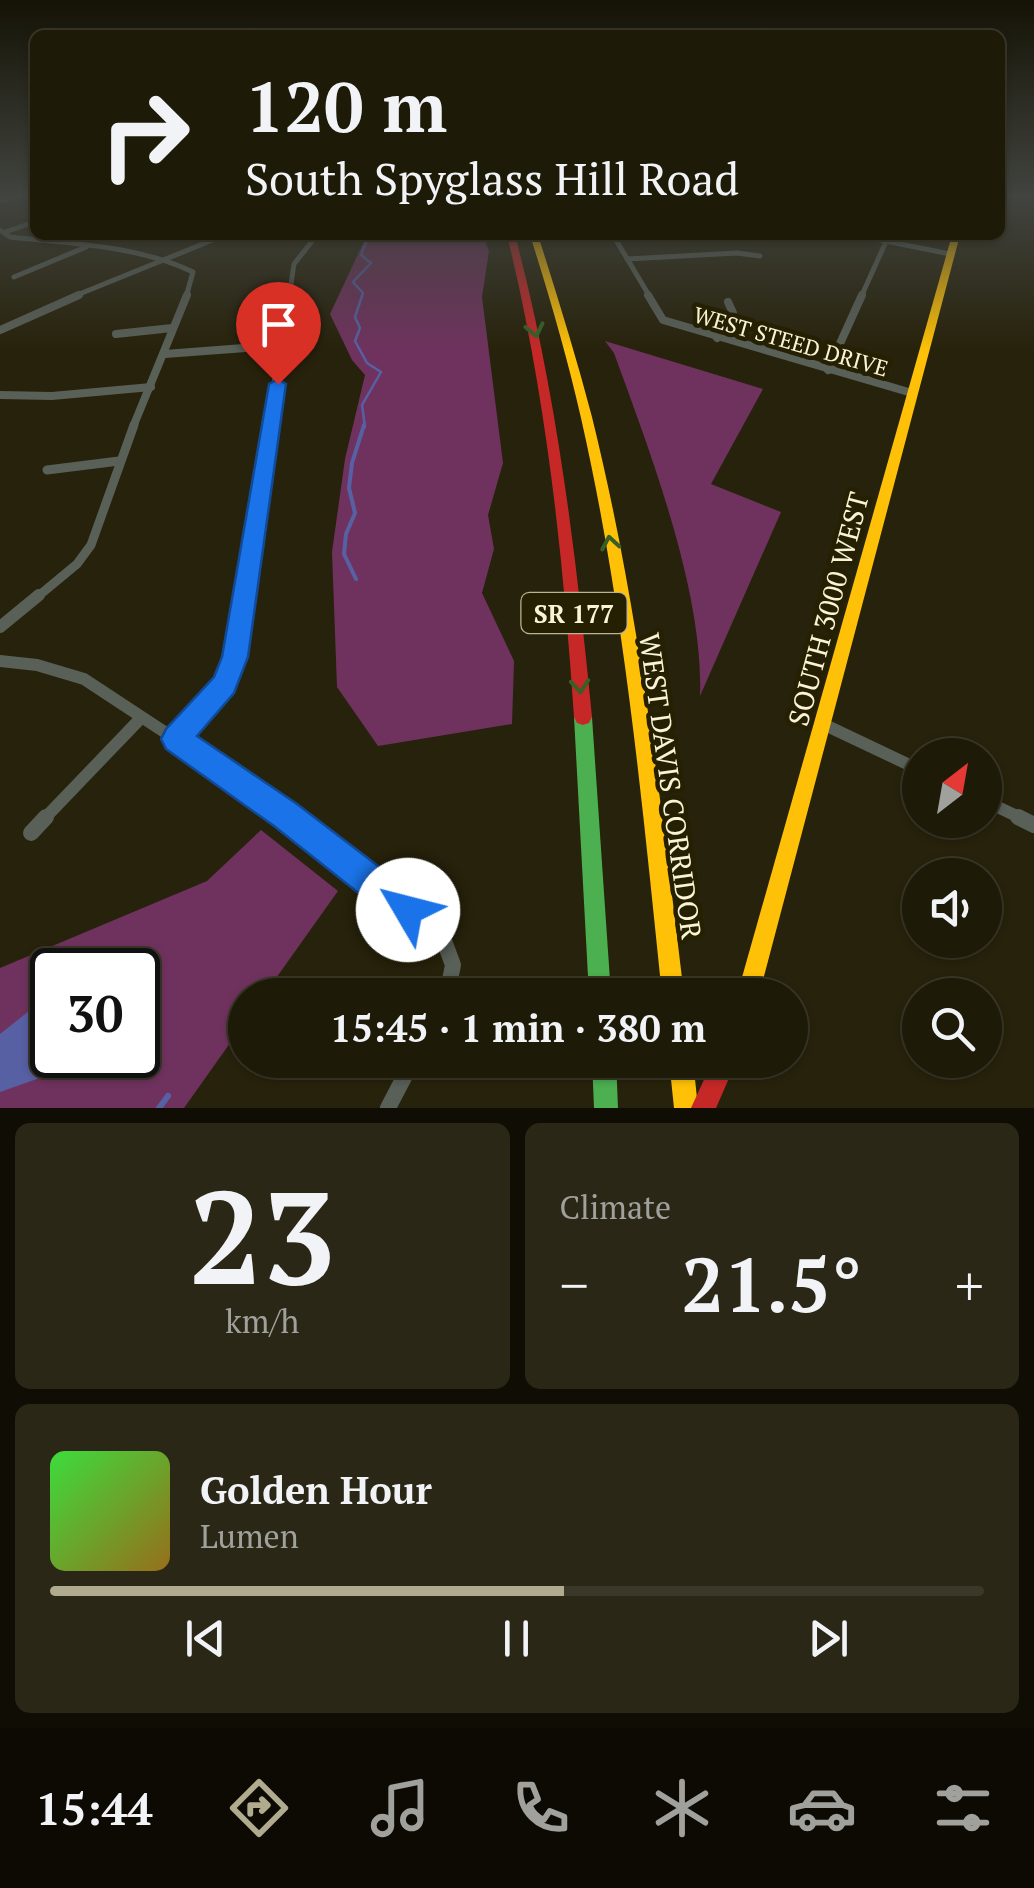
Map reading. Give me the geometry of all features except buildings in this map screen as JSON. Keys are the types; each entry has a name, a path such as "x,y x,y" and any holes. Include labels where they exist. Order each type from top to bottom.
{"main road":[{"name":"SR 177","path":"514,248 541,362 564,516 584,724 599,978"},
{"name":"WEST DAVIS CORRIDOR","path":"538,248 572,358 600,490 625,638 672,978"},
{"name":"SOUTH 3000 WEST","path":"753,978 952,248"},
{"path":"605,1078 606,1108"},
{"path":"683,1078 686,1108"},
{"path":"703,1108 717,1078"}],"street":[{"path":"14,276 86,248"},
{"path":"0,628 91,545 193,272 164,261 92,248"},
{"path":"0,330 196,248"},
{"path":"176,739 224,685 235,657 294,264 307,248"},
{"path":"620,248 627,259 736,253 760,256"},
{"path":"828,370 884,248"},
{"path":"926,248 950,254"},
{"name":"WEST STEED DRIVE","path":"627,259 663,320 912,393"},
{"path":"717,338 733,314 728,302"},
{"path":"116,334 172,328"},
{"path":"165,354 284,345"},
{"path":"0,396 52,396 151,386"},
{"path":"48,470 120,462"},
{"path":"0,661 37,665 84,680 286,815 450,945 453,954 449,978"},
{"path":"30,833 140,719"},
{"path":"823,724 902,761"},
{"path":"1002,809 1034,825"},
{"path":"388,1108 404,1078"}],"shaded area":[{"path":"361,248 488,248 482,297 503,463 488,515 494,549 482,593 514,661 512,724 378,746 337,687 332,552 345,459 365,375 352,360 330,314"},
{"path":"605,341 763,389 711,484 781,512 700,696 693,612 672,523 614,353"},
{"path":"261,830 338,891 276,978 228,978 228,1046 184,1108 0,1108 0,968 30,955 30,1078 160,1078 160,948 48,948 207,881"}],"water":[{"path":"30,1010 30,1078 40,1078 0,1092 0,1034"}],"waterway":[{"path":"364,248 361,255 371,263 353,282 363,293 355,317 360,328 355,341 367,363 381,372 362,405 365,427"},
{"path":"356,579 344,554 346,534 355,513 349,488 352,463 364,425"},
{"path":"159,1108 168,1096"}],"traffic: fast":[{"path":"583,717 599,978"},
{"path":"605,1078 606,1108"}],"traffic: slow":[{"path":"538,248 562,325 607,514 638,708 671,978"},
{"path":"753,978 953,248"},
{"path":"683,1078 686,1108"}],"traffic: jam":[{"path":"514,248 550,414 583,717"},
{"path":"703,1108 717,1078"}],"route":[{"path":"278,384 235,657 224,685 176,739 286,815 408,910"}]}
